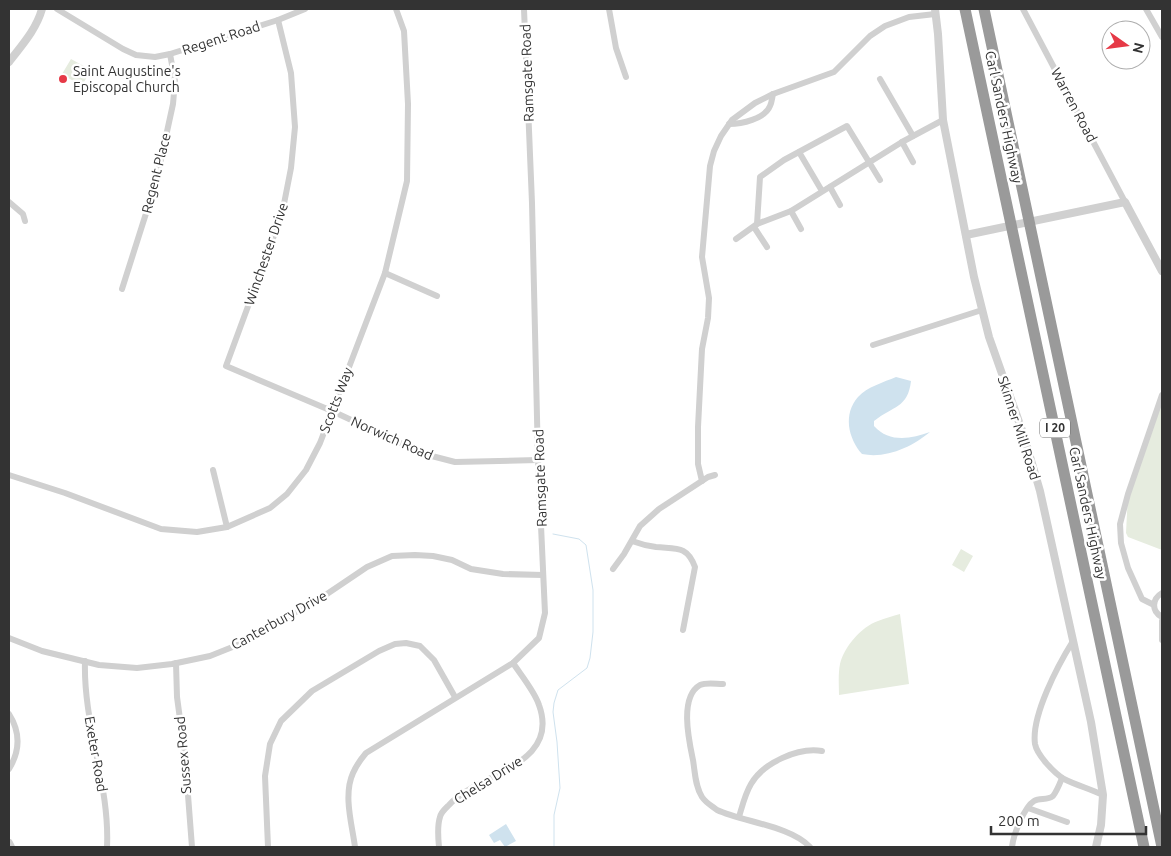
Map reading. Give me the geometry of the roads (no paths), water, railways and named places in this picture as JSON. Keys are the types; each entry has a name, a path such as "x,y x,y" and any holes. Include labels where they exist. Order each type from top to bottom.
{"highway":[{"name":"Carl Sanders Highway","path":"965,9 1144,847"},
{"name":"Carl Sanders Highway","path":"984,9 1162,847"}],"street":[{"path":"9,62 32,32 42,9"},
{"name":"Regent Road","path":"58,9 123,49 136,55 154,57 170,54 278,20 305,9"},
{"name":"Scotts Way","path":"9,475 65,493 161,529 197,532 227,527 270,508 287,494 306,470 320,443 385,273 407,181 408,104 404,31 396,9"},
{"name":"Ramsgate Road","path":"355,847 349,803 349,783 357,765 366,752 513,663 539,638 545,613 538,460 532,203 524,9"},
{"path":"609,9 616,48 626,77"},
{"name":"Warren Road","path":"1023,9 1162,271"},
{"path":"1146,9 1162,37"},
{"path":"702,481 698,464 698,427 702,349 708,318 709,298 702,257 712,159 721,136 728,124 755,103 773,94 834,72 870,36 898,20 935,12"},
{"name":"Skinner Mill Road","path":"935,12 943,120 954,182 982,310 1028,448 1040,491 1091,722 1103,794 1101,825 1096,847"},
{"name":"Winchester Drive","path":"226,366 282,214 291,168 295,127 291,73 278,20"},
{"name":"Regent Place","path":"122,289 156,182 173,104 175,81 170,54"},
{"path":"880,79 913,136"},
{"path":"728,124 736,124 763,115 770,107 773,94"},
{"path":"736,239 756,226 791,211 902,142 943,120"},
{"path":"767,247 756,226 760,177 799,152 847,126 880,180"},
{"path":"902,142 913,162"},
{"path":"799,152 822,192"},
{"path":"830,187 840,205"},
{"path":"9,202 22,214 26,221"},
{"path":"966,235 1125,202"},
{"path":"791,211 801,229"},
{"path":"385,273 437,296"},
{"path":"873,345 982,310"},
{"name":"Norwich Road","path":"226,366 332,411 424,454 455,462 538,460"},
{"path":"1154,605 1142,599 1128,568 1121,543 1120,524 1128,494 1162,395"},
{"path":"213,470 227,527"},
{"path":"612,569 618,565 640,526 659,510 714,475"},
{"path":"632,541 657,547 679,548 692,560 695,568 683,630"},
{"name":"Canterbury Drive","path":"9,638 42,651 99,665 137,668 210,656 240,644 324,596 367,567 392,556 433,556 452,560 471,569 503,574 543,575"},
{"path":"1162,592 1156,597 1154,605 1156,612 1162,618"},
{"path":"1162,622 1162,640"},
{"path":"1073,641 1045,697 1035,728 1035,745 1040,756 1062,778 1103,794"},
{"path":"268,847 265,776 270,744 281,721 312,690 379,651 395,644 406,643 420,646 434,660 455,697"},
{"name":"Exeter Road","path":"85,661 84,680 88,713 108,829 106,847"},
{"name":"Sussex Road","path":"176,663 177,697 185,756 192,847"},
{"name":"Chelsa Drive","path":"439,847 440,815 454,799 523,760 536,747 544,728 539,705 513,663"},
{"path":"723,684 706,683 699,686 694,691 688,709 687,726 697,786 702,798 717,810 787,833 803,840 810,847"},
{"path":"9,714 16,731 18,746 16,758 9,769"},
{"path":"739,817 750,785 762,770 787,757 808,751 822,751"},
{"path":"1012,847 1022,818 1032,802 1038,799 1046,800 1053,795 1062,778"},
{"path":"1028,808 1067,822"},
{"path":"9,843 11,847"}],"water":[{"path":"896,377 911,381 907,397 898,406 874,421 874,426 886,435 900,438 908,438 930,432 907,447 889,453 880,455 862,454 853,441 849,426 850,411 853,404 866,390"},
{"path":"506,824 516,841 505,847 500,840 494,843 489,835"}],"waterway":[{"path":"553,534 579,539 586,545 593,590 593,632 587,668 558,690 554,703 553,712 560,788 554,815 554,847"}],"place":[{"name":"Saint Augustine's Episcopal Church","path":"63,79"}]}
